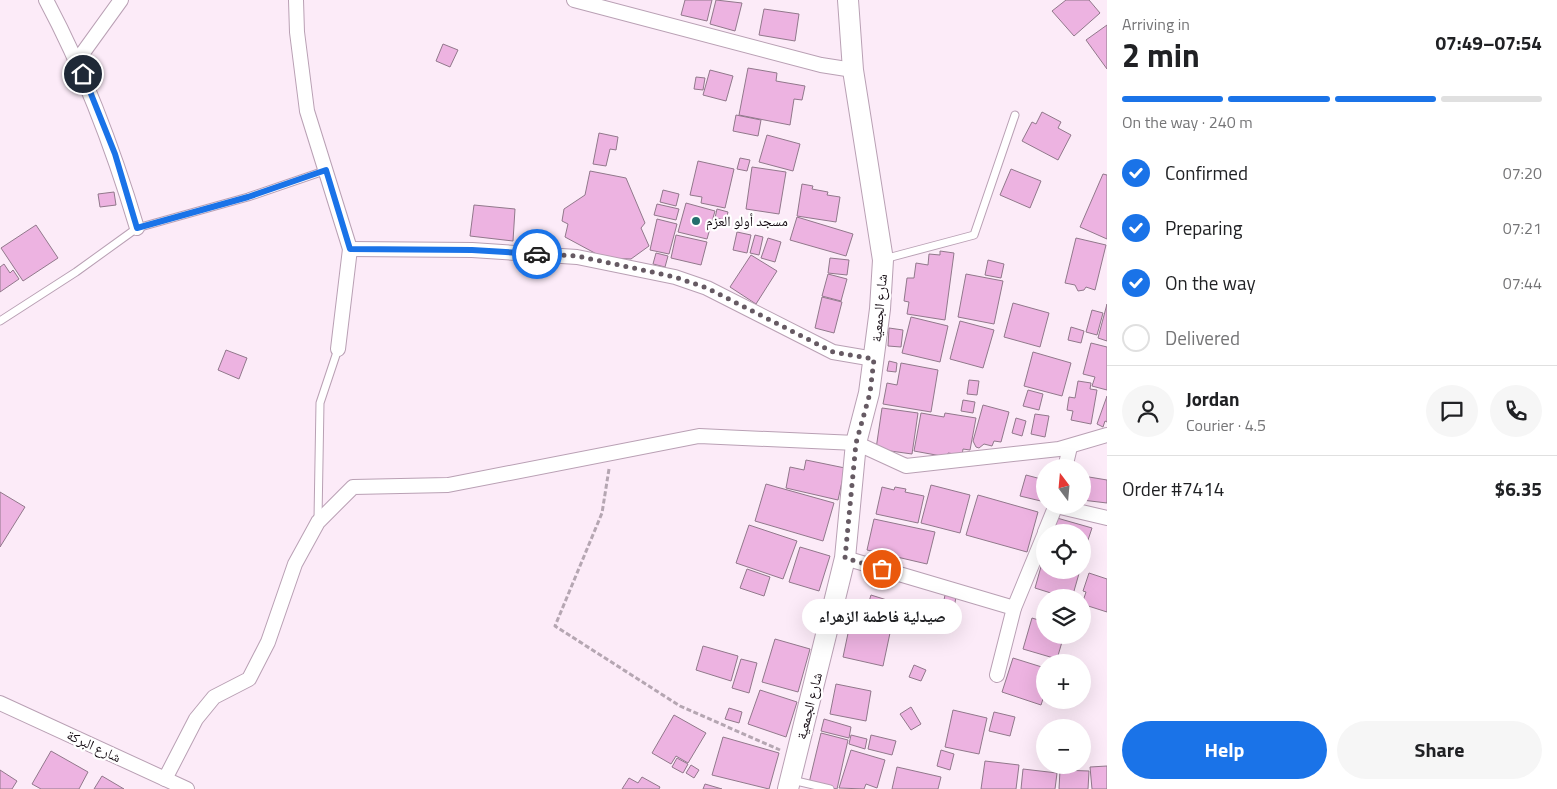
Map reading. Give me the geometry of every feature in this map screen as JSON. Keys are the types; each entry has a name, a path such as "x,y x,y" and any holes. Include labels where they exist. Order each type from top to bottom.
{"street":[{"path":"46,0 77,61 115,154 137,228"},
{"path":"77,61 121,0"},
{"path":"296,0 297,32 307,111 350,249 338,349"},
{"path":"574,0 820,65 852,70"},
{"name":"شارع الجمعية","path":"789,784 845,558 856,443 870,393 883,260 852,70 848,0"},
{"path":"350,249 472,250 577,256 675,277 707,288 833,352 874,359"},
{"path":"166,779 196,719 214,697 249,679 268,642 295,564 318,522 353,487 448,486 698,436 856,443 906,466 1070,447 1107,435"},
{"path":"1067,459 1070,447"},
{"path":"1090,514 1107,518"},
{"path":"997,675 1014,608 1036,555"},
{"path":"845,558 1014,608"},
{"name":"شارع البركة","path":"0,703 182,788"}],"lane":[{"path":"883,260 974,235 1015,115"},
{"path":"0,321 76,272 137,228 248,197 326,170"},
{"path":"318,522 320,403 338,349"},
{"path":"789,784 830,789"}],"path":[{"path":"611,454 602,513 555,626 680,706 796,757"}],"building":[{"path":"685,0 712,0 707,21 681,15"},
{"path":"716,0 742,3 735,31 710,24"},
{"path":"1066,0 1089,0 1100,13 1074,36 1052,11"},
{"path":"764,9 799,14 795,41 759,35"},
{"path":"1107,25 1107,69 1086,40"},
{"path":"443,44 458,50 450,67 436,61"},
{"path":"748,68 777,73 776,81 805,86 802,100 794,99 790,125 739,115"},
{"path":"710,70 733,76 726,101 703,95"},
{"path":"696,77 705,78 703,90 694,89"},
{"path":"1042,112 1061,122 1058,128 1071,135 1058,160 1022,141 1032,122 1036,124"},
{"path":"736,115 761,120 758,136 733,131"},
{"path":"599,133 618,137 616,150 610,149 606,166 593,164"},
{"path":"767,135 800,144 793,171 759,162"},
{"path":"740,158 750,160 747,171 737,169"},
{"path":"698,161 734,169 725,208 701,203 702,197 690,195"},
{"path":"752,167 786,172 779,214 746,209"},
{"path":"1011,169 1041,181 1030,208 1000,195"},
{"path":"590,171 626,178 645,223 641,228 649,246 631,259 604,258 565,237 568,224 562,221 564,209 585,195"},
{"path":"1103,174 1107,175 1107,239 1080,227"},
{"path":"802,184 813,186 812,189 828,192 827,195 840,197 836,222 797,216"},
{"path":"663,190 679,194 676,206 660,202"},
{"path":"114,192 116,205 100,207 98,194"},
{"name":"مسجد أولو العزم","path":"686,203 715,211 707,239 678,232"},
{"path":"657,204 679,209 676,220 654,215"},
{"path":"474,205 515,209 513,241 470,236"},
{"path":"717,209 728,212 726,220 715,218"},
{"path":"797,217 853,234 846,256 790,240"},
{"path":"657,219 677,224 669,254 650,250"},
{"path":"36,225 58,258 23,281 1,248"},
{"path":"737,232 751,235 747,253 733,250"},
{"path":"676,235 707,242 701,265 671,258"},
{"path":"755,235 763,237 759,255 750,253"},
{"path":"768,238 781,242 775,262 761,258"},
{"path":"1076,238 1106,245 1095,290 1086,287 1084,290 1078,291 1075,285 1065,283"},
{"path":"940,251 954,253 945,320 907,314 909,302 904,301 907,278 914,278 916,263 928,265 929,254 940,255"},
{"path":"656,253 668,256 665,267 653,264"},
{"path":"751,255 777,271 756,304 730,287"},
{"path":"830,258 849,260 847,275 828,273"},
{"path":"988,260 1004,264 1001,278 985,275"},
{"path":"4,264 10,273 13,270 19,279 0,292 0,267"},
{"path":"828,274 847,279 841,301 822,296"},
{"path":"966,274 1003,281 994,324 958,317"},
{"path":"822,297 842,302 834,333 815,328"},
{"path":"1013,303 1049,313 1040,347 1004,337"},
{"path":"1107,304 1107,341 1098,338"},
{"path":"1092,310 1103,313 1097,335 1086,332"},
{"path":"911,317 948,326 940,362 902,353"},
{"path":"960,321 994,330 983,368 950,359"},
{"path":"1071,327 1084,331 1081,343 1068,340"},
{"path":"889,328 903,330 901,347 888,346"},
{"path":"1091,343 1107,347 1107,390 1092,386 1095,377 1083,374"},
{"path":"226,350 247,358 239,379 218,370"},
{"path":"1033,352 1071,363 1062,396 1024,386"},
{"path":"889,361 897,363 896,372 887,371"},
{"path":"901,363 938,370 931,412 883,404 887,383 897,385"},
{"path":"969,380 979,381 977,395 967,394"},
{"path":"1078,381 1091,383 1090,389 1097,390 1091,424 1071,420 1073,411 1067,410 1069,397 1075,398"},
{"path":"1028,390 1043,394 1039,410 1023,406"},
{"path":"1107,396 1107,422 1105,421 1103,427 1097,424"},
{"path":"963,400 975,402 973,413 961,411"},
{"path":"983,405 1009,412 1001,442 994,441 992,446 984,444 979,448 976,447 973,441"},
{"path":"882,408 918,413 912,454 876,449"},
{"path":"921,413 944,417 945,413 976,418 970,450 963,449 962,455 948,453 947,457 914,451"},
{"path":"1035,414 1049,416 1045,437 1031,434"},
{"path":"1016,418 1026,421 1022,436 1012,433"},
{"path":"806,460 845,468 838,500 786,488 790,467 804,470"},
{"path":"1026,475 1036,478 1036,500 1020,496"},
{"path":"1091,477 1107,480 1107,503 1091,501"},
{"path":"766,484 834,503 823,541 755,521"},
{"path":"931,485 970,495 960,533 921,523"},
{"path":"882,487 894,490 895,487 906,489 905,492 924,496 918,523 876,514"},
{"path":"0,492 25,507 0,547"},
{"path":"978,495 1036,511 1037,514 1027,552 966,535"},
{"path":"1057,518 1078,524 1055,524"},
{"path":"874,519 935,532 927,564 867,550"},
{"path":"749,525 797,541 783,579 736,563"},
{"path":"800,547 830,556 819,591 789,582"},
{"path":"747,569 770,577 764,596 740,588"},
{"path":"1091,574 1107,579 1107,612 1091,607 1091,589 1084,589 1087,579 1091,579"},
{"path":"1038,579 1077,579 1075,589 1035,588"},
{"path":"871,595 909,607 902,629 864,618"},
{"path":"945,595 956,597 954,608 943,605"},
{"path":"921,603 935,607 932,617 918,613"},
{"path":"1032,618 1036,619 1036,644 1061,644 1058,654 1040,654 1023,649"},
{"path":"850,624 890,633 883,666 843,657"},
{"path":"775,639 810,649 798,692 762,682"},
{"path":"703,646 738,656 731,681 696,670"},
{"path":"1013,658 1036,665 1036,703 1002,692"},
{"path":"741,659 757,663 749,693 732,688"},
{"path":"914,665 926,670 921,681 909,677"},
{"path":"836,684 871,691 866,721 830,714"},
{"path":"760,690 797,702 786,737 748,724"},
{"path":"911,707 921,724 911,730 900,714"},
{"path":"729,708 742,712 739,723 725,719"},
{"path":"953,710 987,718 979,754 945,747"},
{"path":"994,712 1015,717 1010,736 989,731"},
{"path":"674,715 706,733 688,763 676,756 671,764 652,753"},
{"path":"824,719 851,727 849,738 821,731"},
{"path":"821,733 848,740 837,789 809,783"},
{"path":"851,735 867,739 865,749 849,744"},
{"path":"871,735 896,741 892,755 868,749"},
{"path":"723,737 779,753 769,789 712,775"},
{"path":"851,750 885,760 877,788 866,784 864,789 839,788"},
{"path":"941,750 954,754 950,770 937,766"},
{"path":"51,751 88,772 79,789 41,789 32,784"},
{"path":"677,758 688,764 683,773 672,767"},
{"path":"985,761 1019,765 1016,789 981,789"},
{"path":"691,765 699,770 694,778 686,773"},
{"path":"1107,766 1107,789 1092,789 1091,767"},
{"path":"897,767 941,777 938,789 892,789"},
{"path":"1023,769 1036,771 1036,774 1057,774 1055,789 1021,789"},
{"path":"0,770 17,781 12,789 0,789"},
{"path":"1060,774 1089,774 1088,789 1059,789"},
{"path":"102,776 124,789 94,789"},
{"path":"642,777 660,787 659,789 622,789 629,778 638,783"},
{"path":"705,784 722,789 703,789"}],"way so far":[{"path":"537,254 577,256 675,277 707,288 833,352 874,359 870,393 856,443 845,558 882,569"}],"place":[{"name":"مسجد أولو العزم","path":"696,221"},
{"name":"صيدلية فاطمة الزهراء","path":"882,569"}],"route":[{"path":"83,74 115,154 137,228 248,197 326,170 350,249 472,250 537,254"}]}
